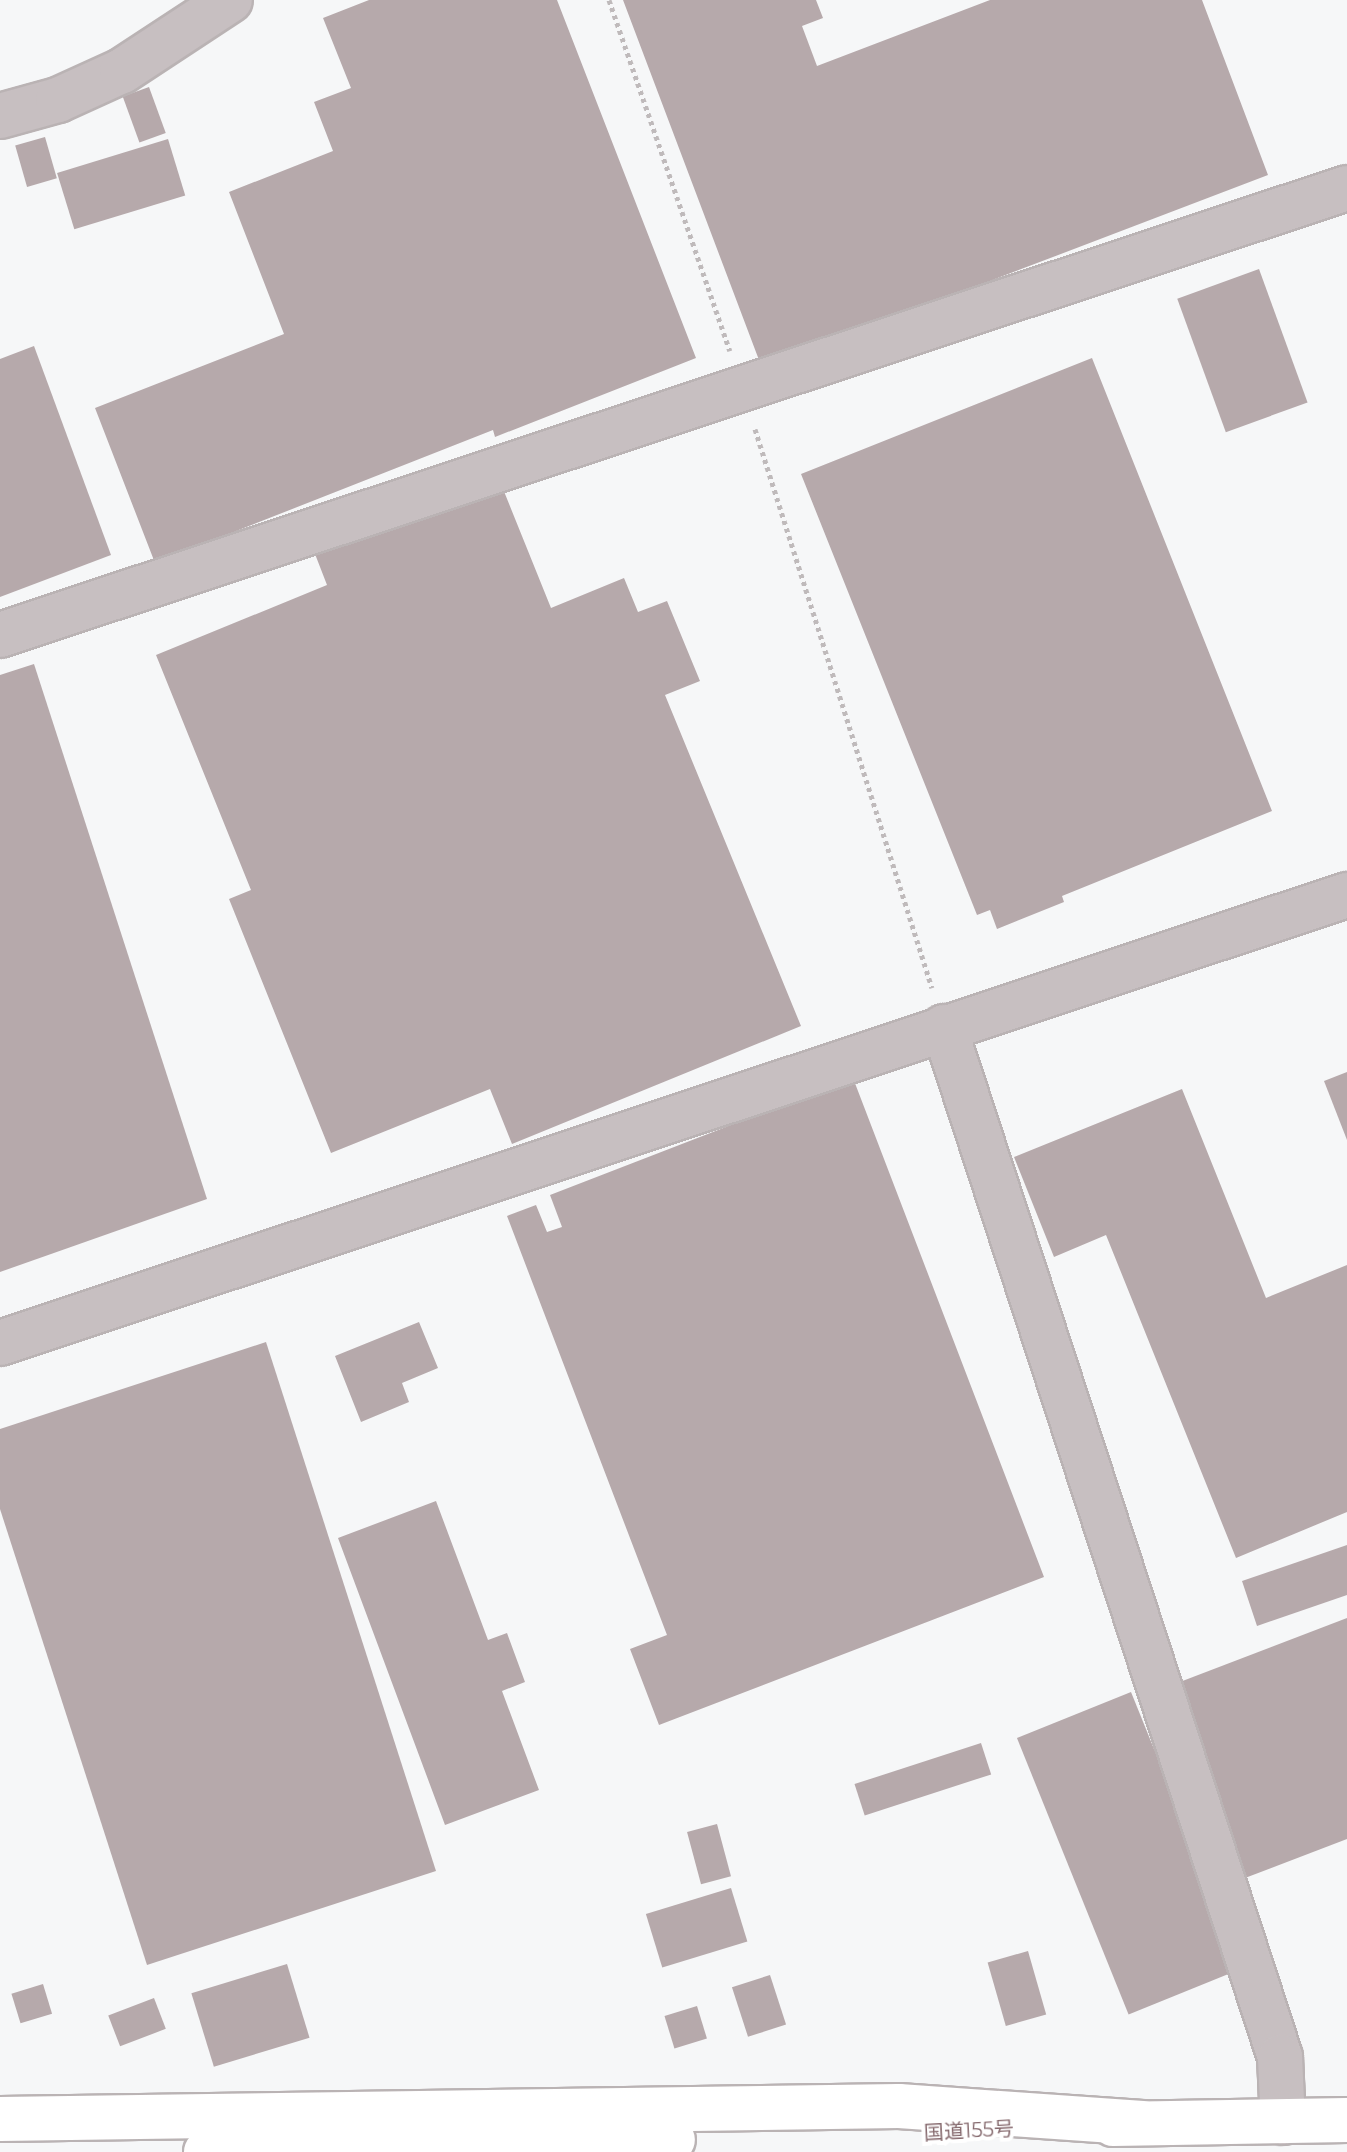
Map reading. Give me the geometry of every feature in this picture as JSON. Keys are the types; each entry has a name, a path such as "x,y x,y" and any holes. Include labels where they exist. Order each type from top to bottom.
{"highway":[{"path":"0,2119 899,2106 1142,2123"},
{"name":"国道155号","path":"206,2152 905,2134 1142,2123 1347,2120"}],"street":[{"path":"0,116 58,100 122,71 230,0"},
{"path":"0,635 1347,188"},
{"path":"0,1343 1347,895"},
{"path":"944,1027 1280,2057 1283,2122"}],"path":[{"path":"609,0 743,389 944,1027"}],"building":[{"path":"369,0 557,0 696,358 495,437 493,430 155,563 95,408 284,334 229,192 333,151 314,102 351,88 323,18"},
{"path":"623,0 816,0 823,18 802,26 817,66 990,0 1202,0 1268,175 762,368"},
{"path":"149,87 166,133 139,143 123,97"},
{"path":"45,137 57,178 27,187 15,146"},
{"path":"168,139 185,195 74,229 57,173"},
{"path":"1259,269 1308,402 1226,432 1177,299"},
{"path":"34,346 111,555 0,597 0,359"},
{"path":"1092,358 1272,811 1062,896 1064,902 997,929 990,910 977,915 801,474"},
{"path":"499,479 551,608 624,578 638,612 667,601 700,681 665,695 801,1026 512,1144 490,1089 331,1153 229,899 251,890 156,655 327,585 315,554"},
{"path":"34,664 207,1199 0,1272 0,675"},
{"path":"1347,1072 1347,1140 1324,1081"},
{"path":"853,1078 1044,1577 659,1725 630,1649 667,1635 507,1216 536,1205 547,1232 562,1227 550,1195"},
{"path":"1182,1089 1266,1298 1347,1265 1347,1512 1236,1558 1106,1235 1054,1257 1014,1157"},
{"path":"419,1322 438,1368 402,1383 409,1402 361,1422 335,1356"},
{"path":"266,1342 436,1871 147,1965 0,1509 0,1429"},
{"path":"436,1501 488,1640 507,1633 525,1682 502,1691 539,1790 445,1825 338,1538"},
{"path":"1347,1545 1347,1595 1257,1626 1242,1581"},
{"path":"1347,1618 1347,1839 1245,1878 1172,1685"},
{"path":"1131,1692 1243,1968 1129,2014 1017,1738"},
{"path":"981,1743 991,1774 865,1815 855,1784"},
{"path":"717,1824 731,1876 701,1884 687,1832"},
{"path":"731,1888 747,1942 662,1968 646,1914"},
{"path":"1028,1951 1046,2014 1006,2026 988,1963"},
{"path":"287,1964 310,2038 214,2067 191,1993"},
{"path":"770,1975 786,2024 748,2037 732,1987"},
{"path":"43,1984 52,2014 21,2023 11,1994"},
{"path":"154,1998 166,2029 120,2046 108,2016"},
{"path":"697,2006 707,2039 674,2048 664,2016"}]}
